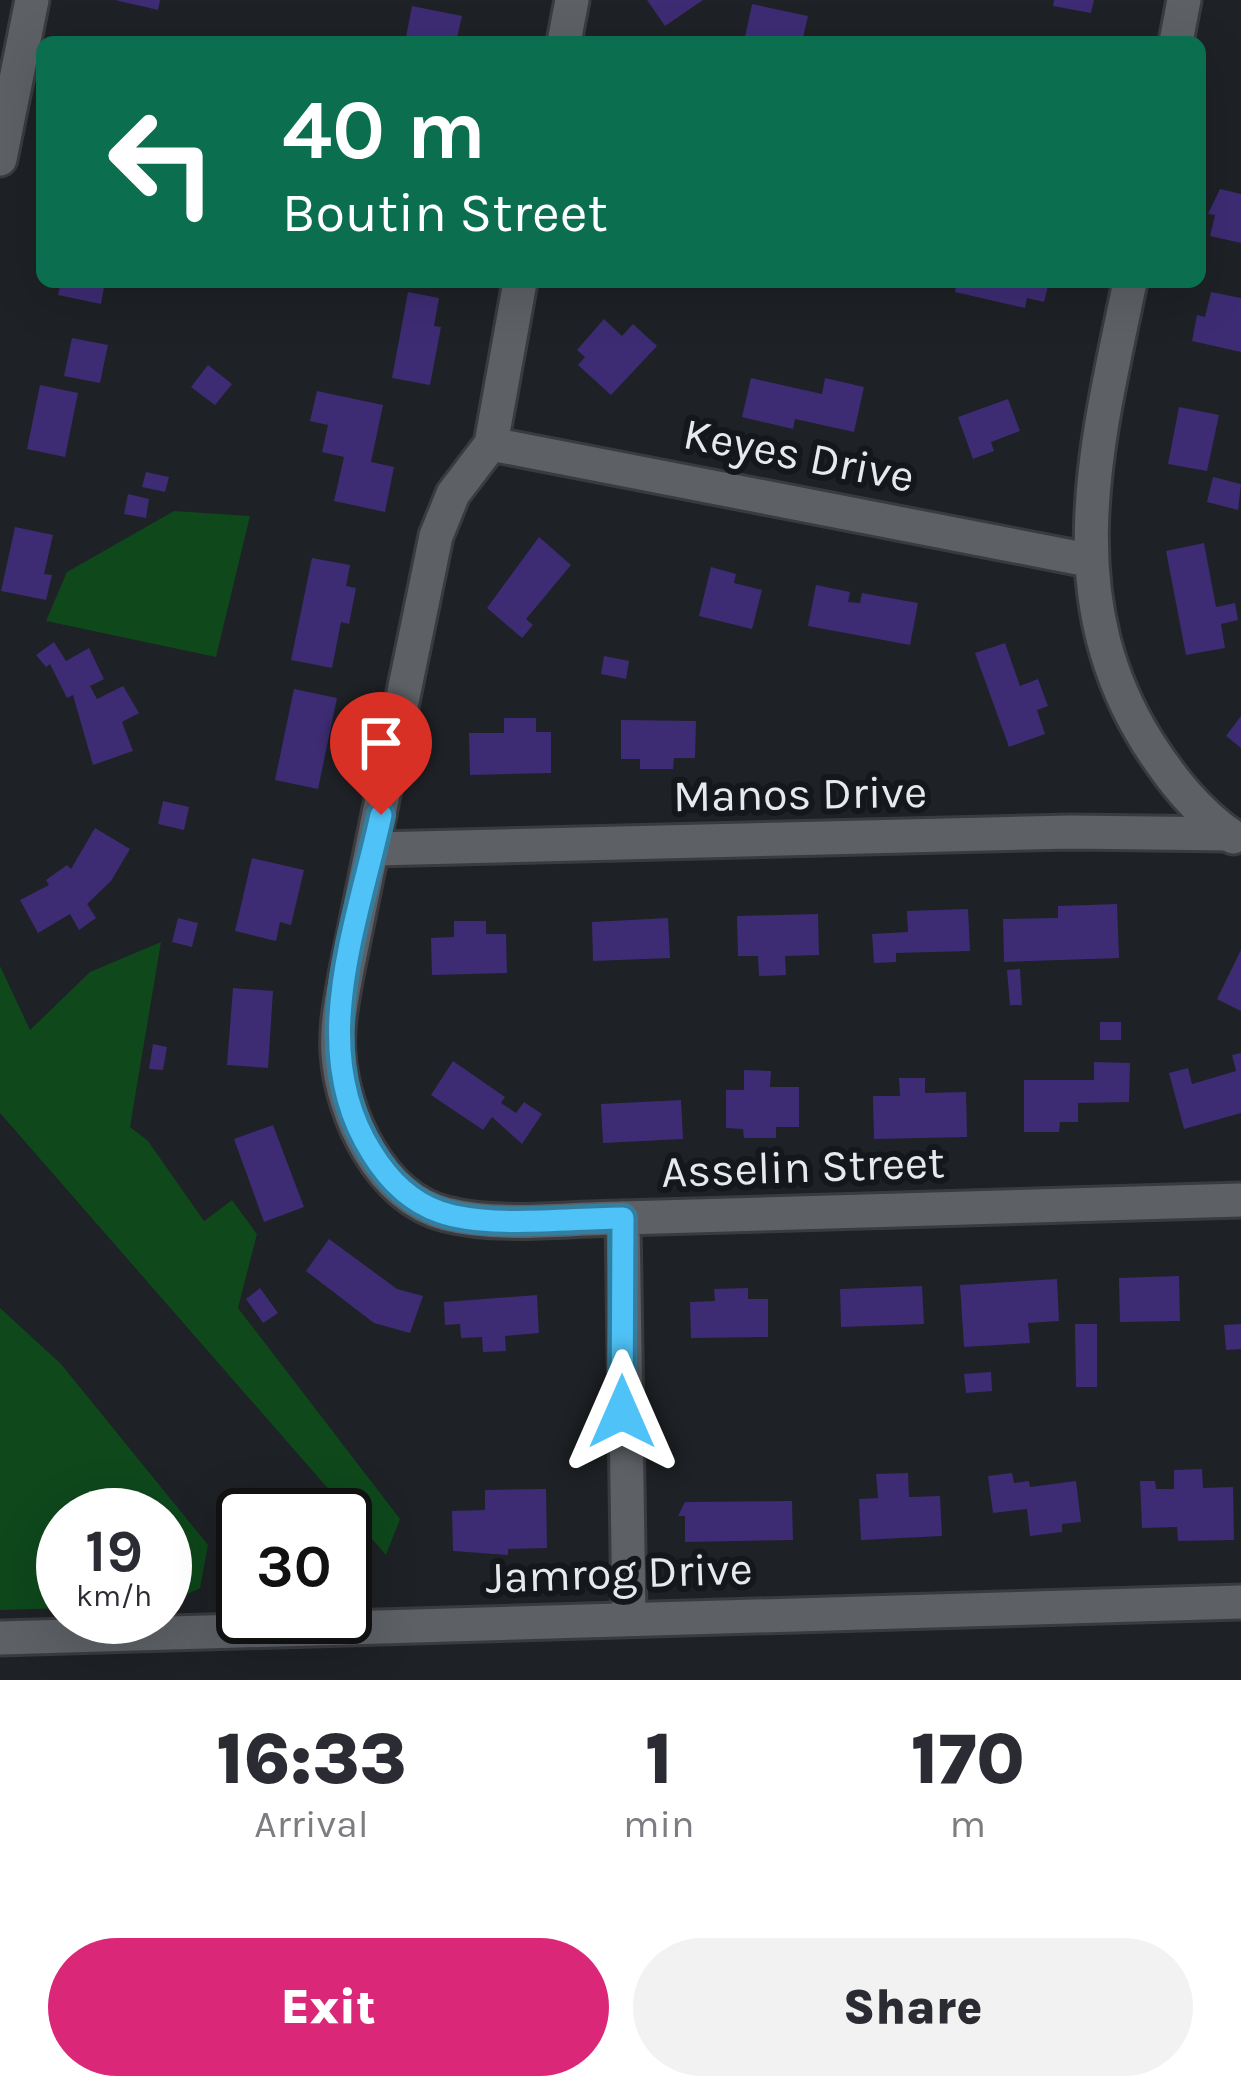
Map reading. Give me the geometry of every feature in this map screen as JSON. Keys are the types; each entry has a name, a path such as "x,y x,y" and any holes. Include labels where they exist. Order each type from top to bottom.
{"street":[{"path":"0,159 32,0"},
{"path":"565,36 572,0"},
{"path":"1177,36 1184,0"},
{"path":"519,288 491,444 453,494 436,536 337,1037 343,1088 378,1162 406,1193 442,1213 479,1219 623,1218"},
{"path":"1129,288 1101,420 1088,560 1104,654 1133,718 1187,797 1235,838"},
{"name":"Keyes Drive","path":"491,444 1088,560"},
{"name":"Manos Drive","path":"374,849 1071,832 1235,838"},
{"name":"Asselin Street","path":"629,1618 623,1218 1241,1200"},
{"name":"Jamrog Drive","path":"0,1638 1241,1602"}],"green space":[{"path":"174,511 250,516 216,657 46,621 67,572"},
{"path":"161,942 130,1127 148,1141 204,1221 232,1200 257,1234 238,1308 400,1519 386,1555 372,1539 372,1488 327,1488 0,1113 0,966 30,1030 90,972"},
{"path":"0,1308 61,1364 162,1488 36,1488 36,1609 0,1610"},
{"path":"192,1525 208,1545 200,1588 192,1592"}],"building":[{"path":"115,0 160,0 158,10"},
{"path":"647,0 703,0 665,26"},
{"path":"1054,0 1094,0 1091,13 1053,6"},
{"path":"752,4 808,16 803,36 745,36"},
{"path":"412,6 462,16 457,36 406,36"},
{"path":"1220,189 1241,194 1241,243 1210,236 1215,215 1208,214"},
{"path":"60,288 104,288 101,304 58,295"},
{"path":"956,288 1048,288 1044,302 1027,298 1025,308 955,292"},
{"path":"408,292 439,298 434,326 441,327 430,385 392,378"},
{"path":"1211,292 1241,298 1241,352 1192,341 1197,315 1205,317"},
{"path":"604,319 622,336 633,324 657,346 611,395 578,365 585,357 577,350"},
{"path":"72,338 108,345 100,383 64,376"},
{"path":"208,365 232,384 215,405 191,387"},
{"path":"751,378 822,394 825,378 864,387 854,432 795,419 793,429 742,417"},
{"path":"40,385 78,393 65,457 27,449"},
{"path":"317,391 383,405 371,462 394,467 385,512 334,501 344,457 322,452 328,425 310,421"},
{"path":"1008,399 1020,431 991,442 994,451 973,459 958,417"},
{"path":"1179,407 1219,415 1207,471 1168,464"},
{"path":"146,472 169,477 165,492 142,487"},
{"path":"1213,477 1241,484 1238,510 1207,502"},
{"path":"128,494 149,499 146,518 124,514"},
{"path":"15,527 53,535 44,574 52,575 46,600 1,591"},
{"path":"539,537 571,565 526,619 533,625 522,638 487,608"},
{"path":"1204,543 1216,607 1235,603 1238,620 1221,624 1225,648 1186,655 1166,551"},
{"path":"312,558 350,565 346,586 356,588 349,624 341,622 332,668 291,660"},
{"path":"711,567 736,574 734,583 762,590 752,629 699,616"},
{"path":"816,585 850,592 848,602 860,603 862,593 918,603 910,645 808,626"},
{"path":"54,642 66,661 89,648 104,679 90,686 97,699 123,686 139,713 122,722 133,751 93,765 73,695 67,698 50,664 46,667 36,655"},
{"path":"1005,643 1020,686 1038,679 1048,706 1037,710 1045,734 1009,747 975,653"},
{"path":"604,656 629,661 626,679 601,674"},
{"path":"294,689 337,698 318,789 275,780"},
{"path":"1241,716 1241,748 1226,736"},
{"path":"504,718 536,718 536,732 551,732 551,773 470,775 469,733 504,733"},
{"path":"621,720 696,721 695,758 674,758 673,769 640,769 640,759 621,759"},
{"path":"163,801 189,807 184,830 158,824"},
{"path":"95,828 130,849 111,881 87,904 96,918 79,930 70,914 38,933 20,900 49,885 46,880 67,865 71,869"},
{"path":"252,858 304,870 291,925 280,922 276,941 235,931"},
{"path":"1117,904 1119,958 1004,962 1003,919 1058,918 1058,906"},
{"path":"968,909 970,951 896,953 896,962 874,963 872,934 908,932 907,911"},
{"path":"818,914 819,955 785,956 786,975 759,976 758,956 738,956 737,916"},
{"path":"178,918 198,923 192,947 172,942"},
{"path":"668,918 670,958 593,961 592,922"},
{"path":"454,921 486,921 486,934 506,934 507,973 432,975 431,938 454,937"},
{"path":"1241,950 1241,1011 1217,999"},
{"path":"1020,969 1022,1005 1010,1005 1007,970"},
{"path":"233,988 273,991 268,1068 227,1065"},
{"path":"1100,1022 1121,1022 1121,1040 1100,1040"},
{"path":"153,1044 167,1047 163,1070 149,1069"},
{"path":"1241,1053 1241,1113 1184,1129 1169,1073 1188,1068 1192,1084 1236,1071 1232,1055"},
{"path":"453,1061 505,1097 501,1103 516,1113 524,1102 542,1114 522,1144 492,1117 483,1130 431,1095"},
{"path":"1094,1062 1130,1063 1129,1102 1078,1103 1078,1122 1060,1122 1059,1132 1024,1132 1024,1080 1094,1080"},
{"path":"744,1070 771,1071 770,1087 799,1087 799,1127 776,1127 776,1138 744,1138 743,1129 726,1128 726,1090 744,1090"},
{"path":"899,1078 925,1078 925,1093 966,1092 967,1137 874,1139 873,1096 900,1096"},
{"path":"681,1100 683,1139 603,1143 601,1104"},
{"path":"273,1125 304,1207 264,1222 234,1139"},
{"path":"329,1239 397,1289 423,1296 410,1333 374,1323 306,1271"},
{"path":"1179,1276 1180,1321 1120,1322 1119,1278"},
{"path":"1057,1279 1059,1321 1028,1323 1030,1343 964,1347 960,1285"},
{"path":"922,1286 924,1324 841,1327 840,1289"},
{"path":"260,1288 278,1313 263,1323 246,1299"},
{"path":"748,1288 748,1299 768,1299 768,1337 691,1338 690,1302 715,1301 714,1289"},
{"path":"537,1295 539,1333 505,1336 506,1351 483,1352 482,1337 461,1338 460,1324 445,1325 444,1302"},
{"path":"1075,1324 1097,1324 1097,1387 1076,1387"},
{"path":"1241,1324 1241,1349 1226,1350 1224,1325"},
{"path":"991,1372 992,1391 966,1393 964,1374"},
{"path":"1202,1469 1203,1488 1233,1487 1234,1540 1178,1541 1177,1527 1142,1528 1140,1481 1155,1481 1156,1489 1174,1489 1174,1470"},
{"path":"908,1473 909,1497 940,1496 942,1536 861,1540 859,1499 878,1498 876,1474"},
{"path":"1012,1473 1014,1483 1029,1481 1030,1487 1076,1481 1081,1522 1062,1524 1062,1532 1030,1536 1027,1509 993,1513 988,1476"},
{"path":"546,1489 547,1548 508,1549 508,1555 453,1551 452,1511 485,1510 485,1490"},
{"path":"792,1501 793,1540 685,1542 685,1516 678,1516 685,1502"}],"route":[{"path":"381,815 337,1037 339,1071 357,1126 391,1179 417,1201 442,1213 479,1219 623,1218 622,1412"}]}
